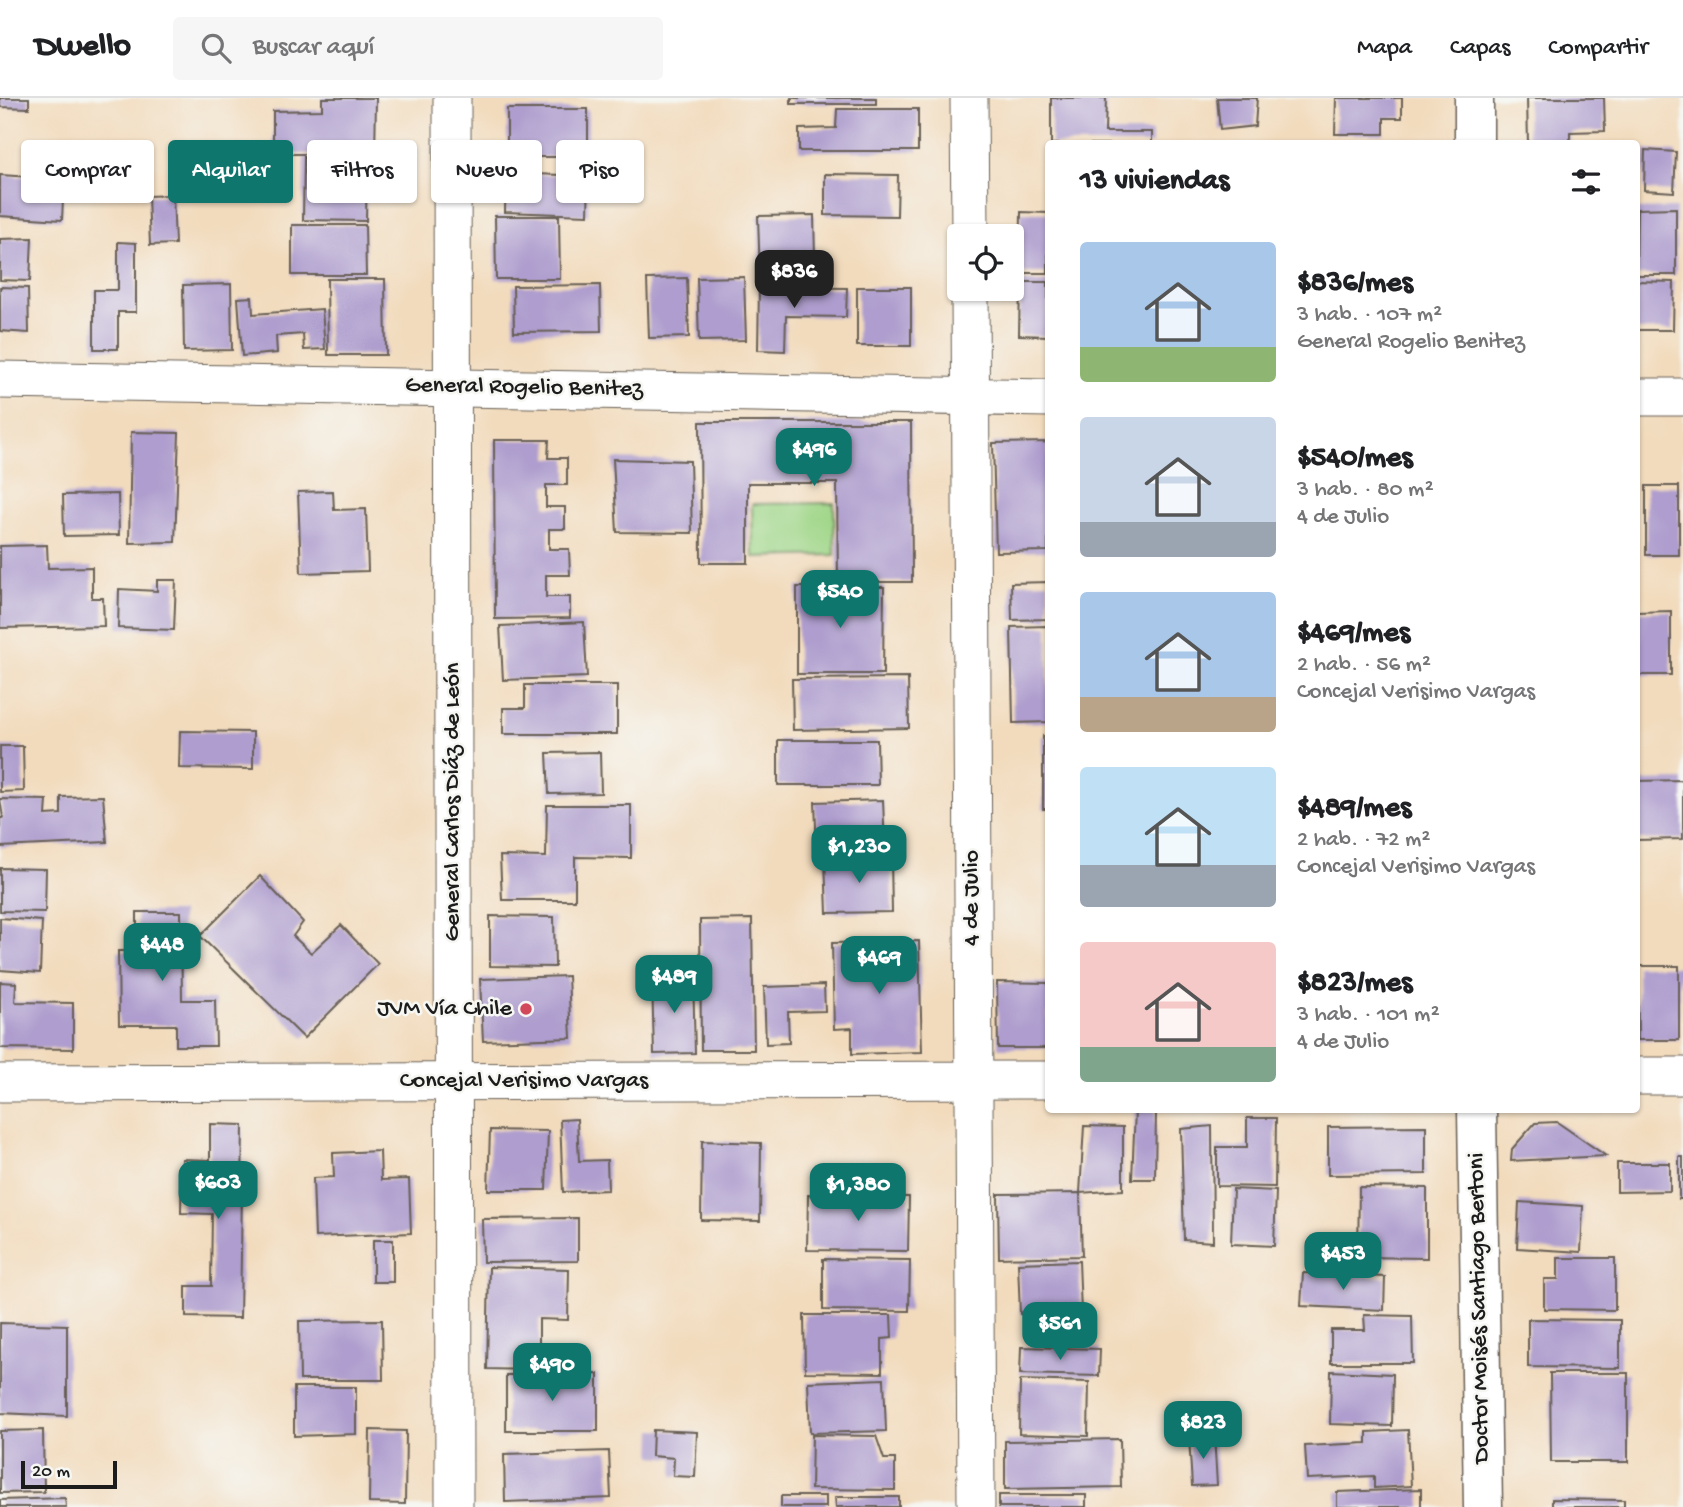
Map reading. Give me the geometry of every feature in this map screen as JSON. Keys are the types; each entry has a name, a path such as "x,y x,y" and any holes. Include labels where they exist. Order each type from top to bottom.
{"street":[{"name":"General Carlos Diáz de León","path":"452,98 454,1507"},
{"path":"969,98 970,224"},
{"path":"1474,98 1474,140"},
{"name":"4 de Julio","path":"970,301 976,1507"},
{"name":"General Rogelio Benitez","path":"0,380 1045,398"},
{"path":"1640,397 1683,397"},
{"path":"1640,1076 1683,1076"},
{"name":"Concejal Verisimo Vargas","path":"0,1083 1045,1080"},
{"name":"Doctor Moisés Santiago Bertoni","path":"1477,1113 1483,1507"}],"green space":[{"path":"834,503 835,555 753,557 752,504"}],"building":[{"path":"0,98 29,98 29,108 0,107"},
{"path":"322,98 376,98 375,140 307,140 307,154 293,154 293,140 273,140 273,111 322,110"},
{"path":"791,98 876,98 876,104 791,104"},
{"path":"1051,98 1106,98 1105,132 1152,132 1152,140 1051,140"},
{"path":"1217,98 1257,98 1255,126 1220,130"},
{"path":"1336,98 1402,98 1402,118 1384,118 1384,134 1335,134"},
{"path":"1527,98 1604,98 1605,131 1570,132 1570,140 1528,140"},
{"path":"507,109 588,109 588,140 556,140 556,157 542,157 542,140 507,140"},
{"path":"837,109 918,109 918,151 799,151 799,129 836,128"},
{"path":"1645,150 1676,152 1674,192 1644,190"},
{"path":"304,157 307,157 307,203 366,203 366,221 303,220"},
{"path":"542,174 556,175 556,203 588,203 588,215 505,212 505,203 542,203"},
{"path":"825,174 898,175 897,216 825,215"},
{"path":"0,175 21,176 21,203 63,203 62,220 0,216"},
{"path":"168,195 168,203 173,203 175,244 150,245 148,203 154,203 154,196"},
{"path":"1676,208 1676,275 1640,275 1640,209"},
{"path":"1021,212 1045,213 1045,273 1024,273 1024,224 1021,224"},
{"path":"814,215 815,258 800,258 800,277 760,277 758,216"},
{"path":"495,216 559,216 560,279 496,279"},
{"path":"292,225 365,225 366,275 292,275"},
{"path":"32,238 30,281 0,280 0,239"},
{"path":"118,242 136,243 136,312 118,312 118,349 94,349 94,290 118,290"},
{"path":"744,277 746,340 699,341 697,278"},
{"path":"687,278 689,337 649,338 647,279"},
{"path":"327,279 385,279 386,355 328,355"},
{"path":"1640,281 1674,282 1673,330 1640,330"},
{"path":"1024,282 1045,282 1045,336 1019,335 1020,301 1024,301"},
{"path":"231,284 232,350 184,351 183,285"},
{"path":"600,285 601,331 514,332 513,286"},
{"path":"0,287 28,288 29,333 0,331"},
{"path":"759,287 847,288 846,317 786,316 785,351 758,350"},
{"path":"857,287 911,287 911,346 857,346"},
{"path":"252,297 253,314 322,309 325,349 304,350 303,334 276,336 277,353 242,356 238,298"},
{"path":"700,422 911,422 912,582 838,582 837,483 748,483 748,563 701,563"},
{"path":"131,432 179,433 175,542 129,543"},
{"path":"494,440 549,440 548,458 567,458 567,485 546,485 546,507 565,507 565,529 549,529 549,549 569,549 570,575 546,575 546,597 570,597 570,618 495,619"},
{"path":"1045,442 1045,551 996,552 993,443"},
{"path":"613,459 690,461 692,533 617,532"},
{"path":"1646,486 1679,486 1679,555 1646,555"},
{"path":"333,491 334,510 366,509 368,571 301,573 298,492"},
{"path":"118,494 119,535 64,536 63,495"},
{"path":"47,545 48,568 92,567 92,598 103,598 104,626 0,628 0,546"},
{"path":"157,580 176,580 174,630 118,628 119,589 157,591"},
{"path":"1045,582 1045,619 1012,620 1011,583"},
{"path":"797,587 884,587 883,674 797,674"},
{"path":"1671,611 1671,675 1640,675 1640,612"},
{"path":"584,622 587,677 503,680 500,626"},
{"path":"1045,626 1045,722 1013,723 1011,627"},
{"path":"908,678 909,728 793,730 792,679"},
{"path":"525,685 617,685 617,734 503,734 503,708 525,708"},
{"path":"180,731 253,732 253,769 179,768"},
{"path":"1043,736 1045,809 1043,809"},
{"path":"778,740 877,740 878,785 778,785"},
{"path":"0,746 23,746 24,791 0,792"},
{"path":"600,752 601,793 549,794 547,753"},
{"path":"1683,780 1683,839 1640,840 1640,781"},
{"path":"103,796 107,842 0,847 0,818 3,818 0,799 47,800 46,815 61,814 61,797"},
{"path":"883,800 885,849 817,852 815,802"},
{"path":"547,805 631,805 631,858 575,857 575,900 502,900 500,856 546,857"},
{"path":"891,858 892,912 827,913 825,859"},
{"path":"0,868 46,869 45,912 0,911"},
{"path":"260,876 303,922 293,936 311,953 341,925 378,964 304,1038 200,936"},
{"path":"137,912 181,912 182,1000 215,1000 216,1046 176,1046 176,1025 119,1025 118,951 137,951"},
{"path":"490,916 554,917 555,967 490,966"},
{"path":"0,918 42,921 40,973 0,970"},
{"path":"752,919 754,1050 701,1050 700,920"},
{"path":"919,941 922,1052 852,1054 852,1028 834,1029 832,943"},
{"path":"1640,966 1679,966 1679,1040 1640,1040"},
{"name":"JVM Vía Chile","path":"568,976 571,1038 483,1041 480,979"},
{"path":"693,976 695,1053 654,1054 652,977"},
{"path":"0,982 16,983 15,1002 73,1003 73,1049 0,1048"},
{"path":"997,982 1045,983 1045,1048 998,1048"},
{"path":"824,985 825,1011 788,1012 789,1043 766,1044 764,987"},
{"path":"1135,1113 1156,1113 1155,1179 1132,1179"},
{"path":"1247,1118 1276,1118 1275,1187 1217,1186 1217,1147 1247,1147"},
{"path":"577,1119 579,1161 607,1160 608,1190 563,1192 560,1120"},
{"path":"1557,1122 1606,1156 1511,1161 1512,1149 1535,1123"},
{"path":"210,1124 243,1125 240,1318 186,1317 186,1286 211,1286 212,1214 181,1213 182,1159 210,1160"},
{"path":"1084,1126 1123,1127 1123,1190 1080,1193"},
{"path":"1212,1126 1213,1242 1184,1240 1181,1129"},
{"path":"1426,1126 1426,1174 1328,1175 1328,1127"},
{"path":"490,1130 548,1131 546,1190 488,1190"},
{"path":"702,1141 761,1143 760,1221 701,1220"},
{"path":"380,1151 381,1180 409,1179 411,1233 315,1237 313,1178 334,1177 333,1153"},
{"path":"1679,1157 1683,1157 1683,1199 1679,1199"},
{"path":"1617,1163 1670,1163 1670,1191 1617,1192"},
{"path":"1359,1187 1427,1188 1427,1258 1358,1257"},
{"path":"1233,1189 1276,1191 1274,1246 1231,1244"},
{"path":"1080,1193 1082,1256 999,1258 998,1194"},
{"path":"808,1195 909,1197 908,1251 807,1250"},
{"path":"1519,1202 1583,1206 1581,1252 1517,1248"},
{"path":"578,1218 578,1261 483,1262 482,1219"},
{"path":"373,1240 393,1240 393,1282 373,1282"},
{"path":"1558,1258 1615,1258 1615,1310 1544,1309 1544,1279 1558,1279"},
{"path":"823,1259 910,1260 909,1311 823,1310"},
{"path":"1079,1261 1081,1312 1020,1314 1018,1263"},
{"path":"489,1267 569,1269 568,1320 539,1319 539,1355 529,1355 529,1370 487,1369"},
{"path":"1303,1273 1385,1277 1384,1310 1301,1306"},
{"path":"804,1315 891,1315 892,1338 882,1339 882,1373 805,1372"},
{"path":"1364,1315 1412,1316 1413,1363 1331,1363 1331,1330 1365,1330"},
{"path":"1528,1319 1620,1320 1620,1368 1528,1367"},
{"path":"382,1320 383,1380 300,1380 299,1321"},
{"path":"0,1323 67,1325 67,1416 0,1413"},
{"path":"1021,1347 1100,1349 1099,1376 1020,1374"},
{"path":"1331,1371 1393,1374 1392,1426 1330,1424"},
{"path":"1550,1373 1628,1373 1628,1462 1551,1462"},
{"path":"598,1374 598,1431 506,1431 506,1375"},
{"path":"884,1379 886,1431 810,1433 808,1382"},
{"path":"1020,1380 1089,1382 1088,1436 1019,1434"},
{"path":"294,1387 356,1387 356,1434 294,1436"},
{"path":"43,1430 44,1492 0,1493 0,1431"},
{"path":"370,1430 406,1431 405,1504 369,1503"},
{"path":"653,1430 697,1432 695,1477 673,1476 674,1458 652,1456"},
{"path":"1408,1430 1411,1486 1374,1488 1374,1476 1307,1479 1305,1446 1367,1443 1367,1432"},
{"path":"812,1435 876,1436 884,1459 895,1459 895,1490 811,1489"},
{"path":"1214,1435 1217,1485 1192,1486 1189,1437"},
{"path":"1120,1439 1121,1487 1005,1489 1005,1441"},
{"path":"609,1451 611,1498 505,1502 504,1454"},
{"path":"1421,1489 1421,1507 1337,1507 1337,1492"},
{"path":"999,1495 1086,1495 1086,1507 999,1507"},
{"path":"781,1496 826,1496 826,1507 781,1507"},
{"path":"835,1497 899,1497 899,1507 836,1507"},
{"path":"65,1498 66,1507 0,1507 0,1500"},
{"path":"1552,1499 1624,1500 1624,1507 1552,1507"}],"place":[{"name":"JVM Vía Chile","path":"526,1009"}]}
